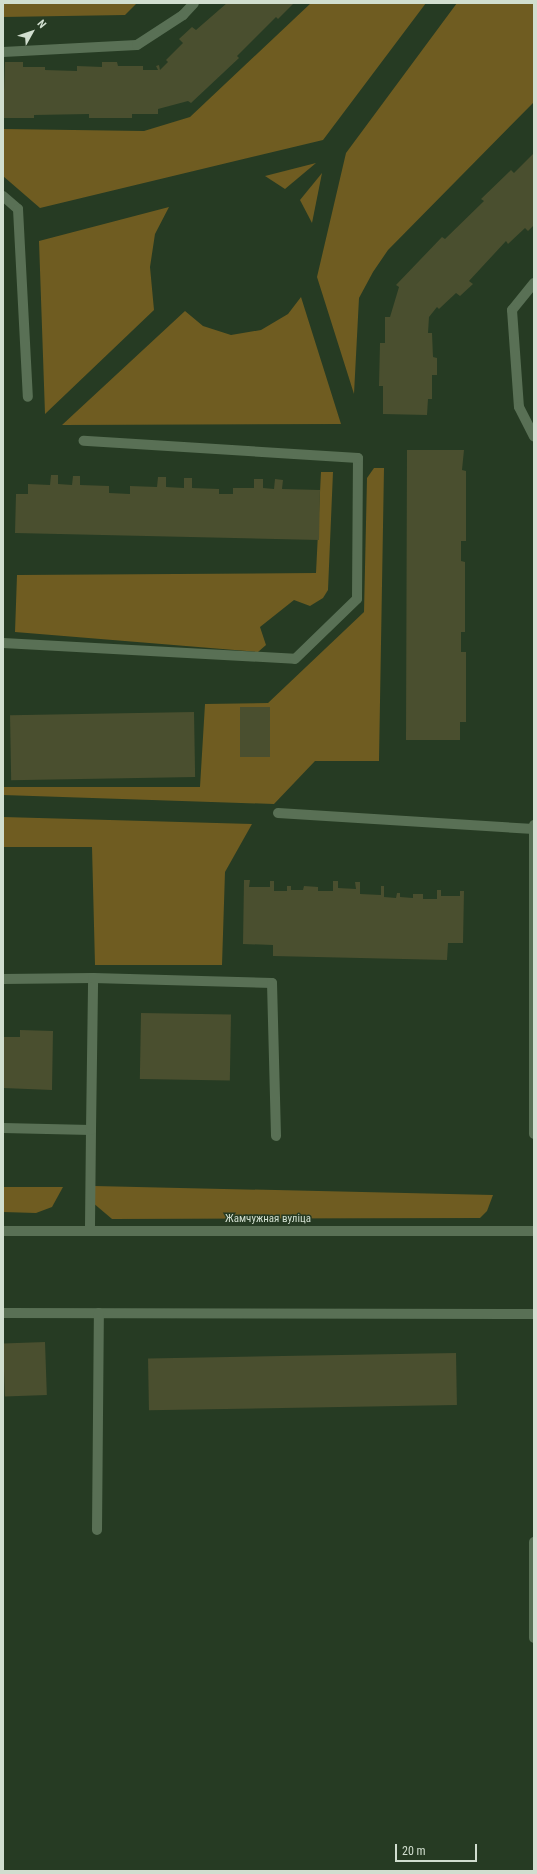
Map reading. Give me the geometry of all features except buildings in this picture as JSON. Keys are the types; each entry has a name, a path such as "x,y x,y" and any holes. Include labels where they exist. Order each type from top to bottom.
{"main road":[{"path":"3,52 137,45 183,14 194,3"},
{"path":"3,196 18,210 28,397"},
{"path":"534,283 512,310 519,407 534,436"},
{"path":"3,643 295,658 357,599 358,458 84,441"},
{"path":"278,813 534,829"},
{"path":"534,825 534,1134"},
{"path":"90,1232 93,978"},
{"path":"3,979 93,978 272,983 276,1136"},
{"path":"3,1128 91,1130"},
{"name":"Жамчужная вуліца","path":"3,1231 534,1231"},
{"path":"3,1313 534,1314"},
{"path":"97,1530 99,1313"},
{"path":"534,1542 534,1638"}],"shaded area":[{"path":"3,3 137,3 125,15 3,17"},
{"path":"311,3 426,3 323,140 40,208 3,176 3,129 144,131 190,117"},
{"path":"457,3 534,3 534,102 388,250 373,272 359,298 354,394 317,277 346,153"},
{"path":"316,163 285,189 265,176"},
{"path":"322,173 312,223 300,200"},
{"path":"169,207 155,234 150,267 154,310 45,414 39,241"},
{"path":"301,297 341,424 62,425 185,311 203,326 231,335 261,330 288,314"},
{"path":"374,468 384,468 379,761 315,761 274,804 3,795 3,787 200,787 205,704 268,703 364,612 367,478"},
{"path":"321,472 333,472 328,590 323,598 310,606 294,600 260,627 266,645 258,652 15,632 17,575 316,573"},
{"path":"3,817 252,824 225,872 222,965 95,965 92,847 3,847"},
{"path":"94,1186 493,1195 487,1211 480,1218 112,1219 92,1202"},
{"path":"3,1187 63,1187 52,1207 36,1213 3,1212"}]}
